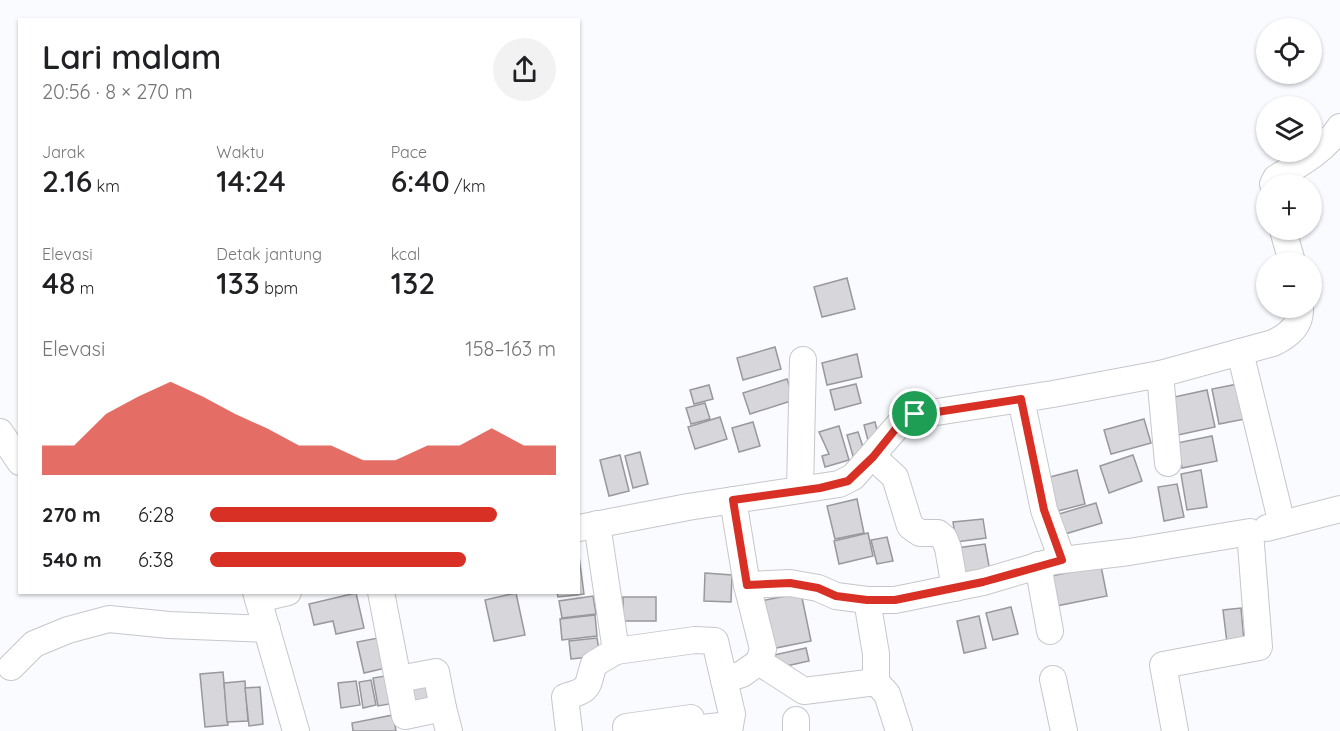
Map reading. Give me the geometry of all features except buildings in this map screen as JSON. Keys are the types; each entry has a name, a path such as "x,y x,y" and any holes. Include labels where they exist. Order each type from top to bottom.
{"street":[{"path":"1282,174 1318,152 1340,127"},
{"path":"616,651 588,526 800,489 820,488 848,481 873,457 902,421 911,416 1160,374 1273,344 1287,336 1299,318"},
{"path":"1240,352 1282,524"},
{"path":"800,489 803,360"},
{"path":"1160,374 1168,463"},
{"path":"1021,399 1042,501 1062,560"},
{"path":"0,432 18,459"},
{"path":"873,457 895,477 910,526 920,533 938,533 944,538 955,588"},
{"path":"724,680 742,674 759,662 763,649 747,585 733,500"},
{"path":"747,585 790,583 818,588 836,596 867,600 895,600 955,588 1062,560 1129,552 1250,532 1340,509"},
{"path":"1175,731 1163,665 1259,647 1250,532"},
{"path":"1038,565 1050,631"},
{"path":"272,594 257,596 296,731"},
{"path":"381,594 405,716 446,720 436,672 399,680"},
{"path":"867,600 876,654 876,682 887,694 899,731"},
{"path":"11,668 34,644 68,630 109,618 168,625 267,629"},
{"path":"569,731 565,698 586,690 594,664 616,651 695,640 715,641 732,714 729,728 693,729 691,718 626,727 627,731"},
{"path":"759,662 804,692 876,682"},
{"path":"1053,679 1064,731"}],"route":[{"path":"1021,399 1044,510 1062,560 983,582 895,600 867,600 836,596 818,588 790,583 747,585 733,500 820,488 848,481 873,457 902,421 915,414 1021,399"}]}
